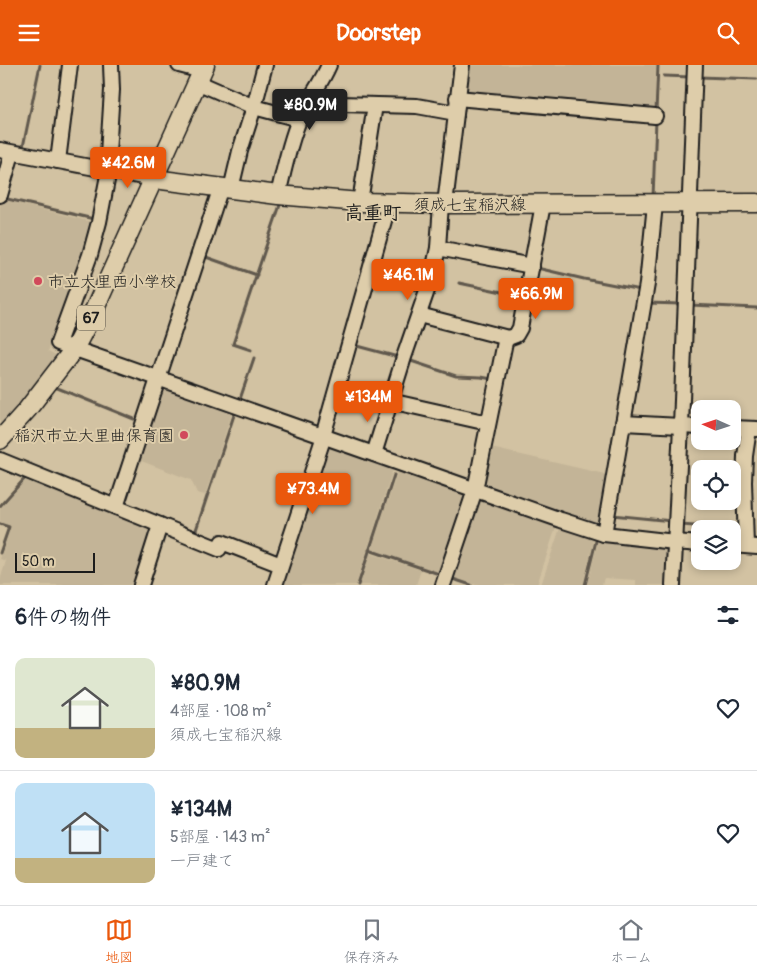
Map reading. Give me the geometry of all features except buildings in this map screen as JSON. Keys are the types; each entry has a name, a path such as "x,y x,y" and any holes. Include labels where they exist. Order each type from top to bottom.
{"main road":[{"name":"67","path":"0,440 27,410 74,349 92,315 201,73"},
{"name":"須成七宝稲沢線","path":"154,179 278,195 360,202 443,204 757,203"}],"street":[{"path":"58,161 70,65"},
{"path":"110,65 112,90 108,170 99,222 90,255 58,343 604,534 691,543"},
{"path":"179,65 201,73 254,107 300,119"},
{"path":"116,507 159,378 240,151 265,65"},
{"path":"278,195 292,140 300,119 329,65"},
{"path":"374,454 404,357 432,276 438,248 462,65"},
{"path":"673,585 695,65"},
{"path":"312,96 339,104 417,106 456,113"},
{"path":"458,98 655,117"},
{"path":"360,202 375,105"},
{"path":"0,195 6,151 154,179"},
{"path":"274,585 323,436 389,203"},
{"path":"419,315 508,338 516,335 520,328 544,204"},
{"path":"604,534 647,284 655,204"},
{"path":"438,248 532,266"},
{"path":"442,585 475,490 505,342 508,338"},
{"path":"390,401 488,423"},
{"path":"623,423 691,427"},
{"path":"745,546 745,457 753,429"},
{"path":"0,460 219,549 222,542 281,565"},
{"path":"141,585 160,525"}],"shaded area":[{"path":"465,65 656,65 655,111 462,93"},
{"name":"市立大里西小学校","path":"0,199 96,223 48,351 58,356 21,406 0,430"},
{"name":"稲沢市立大里曲保育園","path":"160,385 233,410 205,495 197,493 191,480 136,459"},
{"path":"324,442 394,466 356,585 277,585"},
{"path":"487,447 609,475 600,529 481,487"},
{"path":"399,468 471,493 444,574 371,550"},
{"path":"29,476 157,528 138,585 0,585 6,561 0,559 11,527 0,522 0,509"},
{"path":"475,495 556,523 537,585 476,585 449,576"},
{"path":"561,525 595,536 583,585 541,585"},
{"path":"599,538 672,547 670,585 636,585 636,580 604,578 602,585 587,585"},
{"path":"369,553 421,570 416,585 359,585"}],"waterway":[{"path":"23,147 40,65"},
{"path":"656,112 658,65"},
{"path":"664,76 691,77"},
{"path":"699,77 757,79"},
{"path":"653,197 656,120"},
{"path":"3,198 94,219"},
{"path":"251,350 233,344 281,202"},
{"path":"203,256 257,275"},
{"path":"537,268 641,290"},
{"path":"459,283 502,292 519,293 522,276"},
{"path":"373,279 421,291"},
{"path":"647,303 681,304"},
{"path":"690,305 757,308"},
{"path":"353,345 398,357"},
{"path":"239,402 254,358"},
{"path":"408,360 456,376 492,379"},
{"path":"55,387 134,419"},
{"path":"195,533 235,412"},
{"path":"358,585 394,475"},
{"path":"0,506 27,476"},
{"path":"612,515 672,521"},
{"path":"0,524 9,527 0,553"},
{"path":"680,525 691,526"},
{"path":"585,585 597,537"},
{"path":"369,550 442,575"},
{"path":"450,578 471,585"}],"place":[{"name":"市立大里西小学校","path":"38,281"},
{"name":"稲沢市立大里曲保育園","path":"184,435"}],"district":[{"name":"高重町","path":"373,212"}]}
